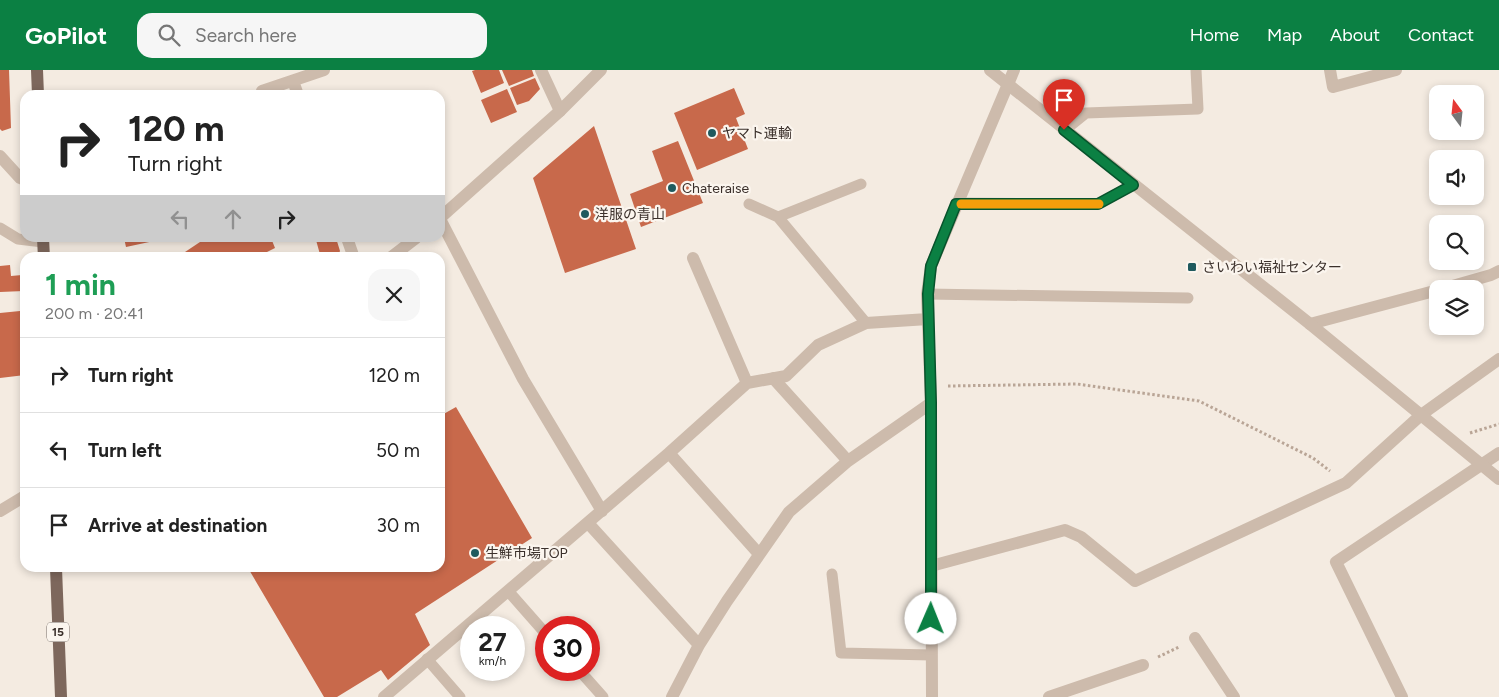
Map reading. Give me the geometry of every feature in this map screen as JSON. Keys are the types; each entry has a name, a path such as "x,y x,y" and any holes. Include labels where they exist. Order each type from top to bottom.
{"main road":[{"path":"37,70 38,90"},
{"name":"15","path":"56,572 61,697"}],"street":[{"path":"265,90 324,70"},
{"path":"541,70 560,111"},
{"path":"445,214 560,111 602,70"},
{"path":"990,70 1310,324 1499,478"},
{"path":"932,697 930,654 931,403 928,319 931,266 1014,70"},
{"path":"1330,70 1333,87 1396,70"},
{"path":"293,81 296,90"},
{"path":"0,156 20,178"},
{"path":"445,228 523,378 602,511"},
{"path":"398,252 411,242"},
{"path":"693,258 747,383"},
{"path":"1474,280 1499,271"},
{"path":"1310,324 1429,292"},
{"path":"384,697 509,592 747,383 786,376 818,345 866,323 928,319"},
{"path":"931,566 1065,530 1081,537 1136,582 1346,483 1421,415 1499,359"},
{"path":"773,378 848,461"},
{"path":"672,697 699,645 789,512 848,461 931,403"},
{"path":"669,453 759,554"},
{"path":"1402,697 1336,562 1499,453"},
{"path":"0,511 20,499"},
{"path":"588,523 699,645"},
{"path":"1196,638 1234,697"},
{"path":"1049,697 1143,665"}],"lane":[{"path":"1064,130 1086,113 1198,109 1196,70"},
{"path":"778,217 861,184"},
{"path":"956,204 1098,204 1133,185"},
{"path":"749,204 778,217 866,323"},
{"path":"0,228 20,239"},
{"path":"928,294 1188,298"},
{"path":"832,574 841,654 930,654"},
{"path":"509,592 535,622"},
{"path":"428,660 460,697"},
{"path":"589,681 603,697"}],"path":[{"path":"930,386 1077,384 1199,401 1313,458 1346,483"},
{"path":"1450,439 1499,424"},
{"path":"1143,665 1196,638"}],"building":[{"path":"0,70 9,70 11,128 2,131 0,129"},
{"path":"499,70 504,83 481,93 472,71"},
{"path":"502,70 532,70 534,76 509,86"},
{"path":"535,78 540,89 529,101 517,105 510,88"},
{"name":"ヤマト運輸","path":"734,88 745,114 736,118 748,149 697,170 674,113"},
{"path":"507,89 517,112 491,123 481,100"},
{"name":"洋服の青山","path":"594,126 636,249 565,273 533,178"},
{"name":"Chateraise","path":"678,141 703,203 641,227 630,194 663,181 652,151"},
{"path":"125,242 149,242 126,247"},
{"path":"200,242 273,242 275,248 267,252 185,252"},
{"path":"317,242 337,242 340,251 340,252 319,252"},
{"path":"10,265 11,276 20,275 20,291 0,292 0,266"},
{"path":"20,311 20,376 0,378 0,313"},
{"name":"生鮮市場TOP","path":"456,407 532,538 415,614 430,645 388,680 381,670 337,697 324,697 250,572 445,572 445,413"}],"slow traffic":[{"path":"961,204 1099,204"}],"place":[{"name":"ヤマト運輸","path":"712,133"},
{"name":"Chateraise","path":"672,188"},
{"name":"洋服の青山","path":"585,214"},
{"name":"さいわい福祉センター","path":"1192,267"},
{"name":"生鮮市場TOP","path":"475,553"}],"route":[{"path":"931,619 931,403 928,294 931,266 956,204 1098,204 1133,185 1064,130"}]}
